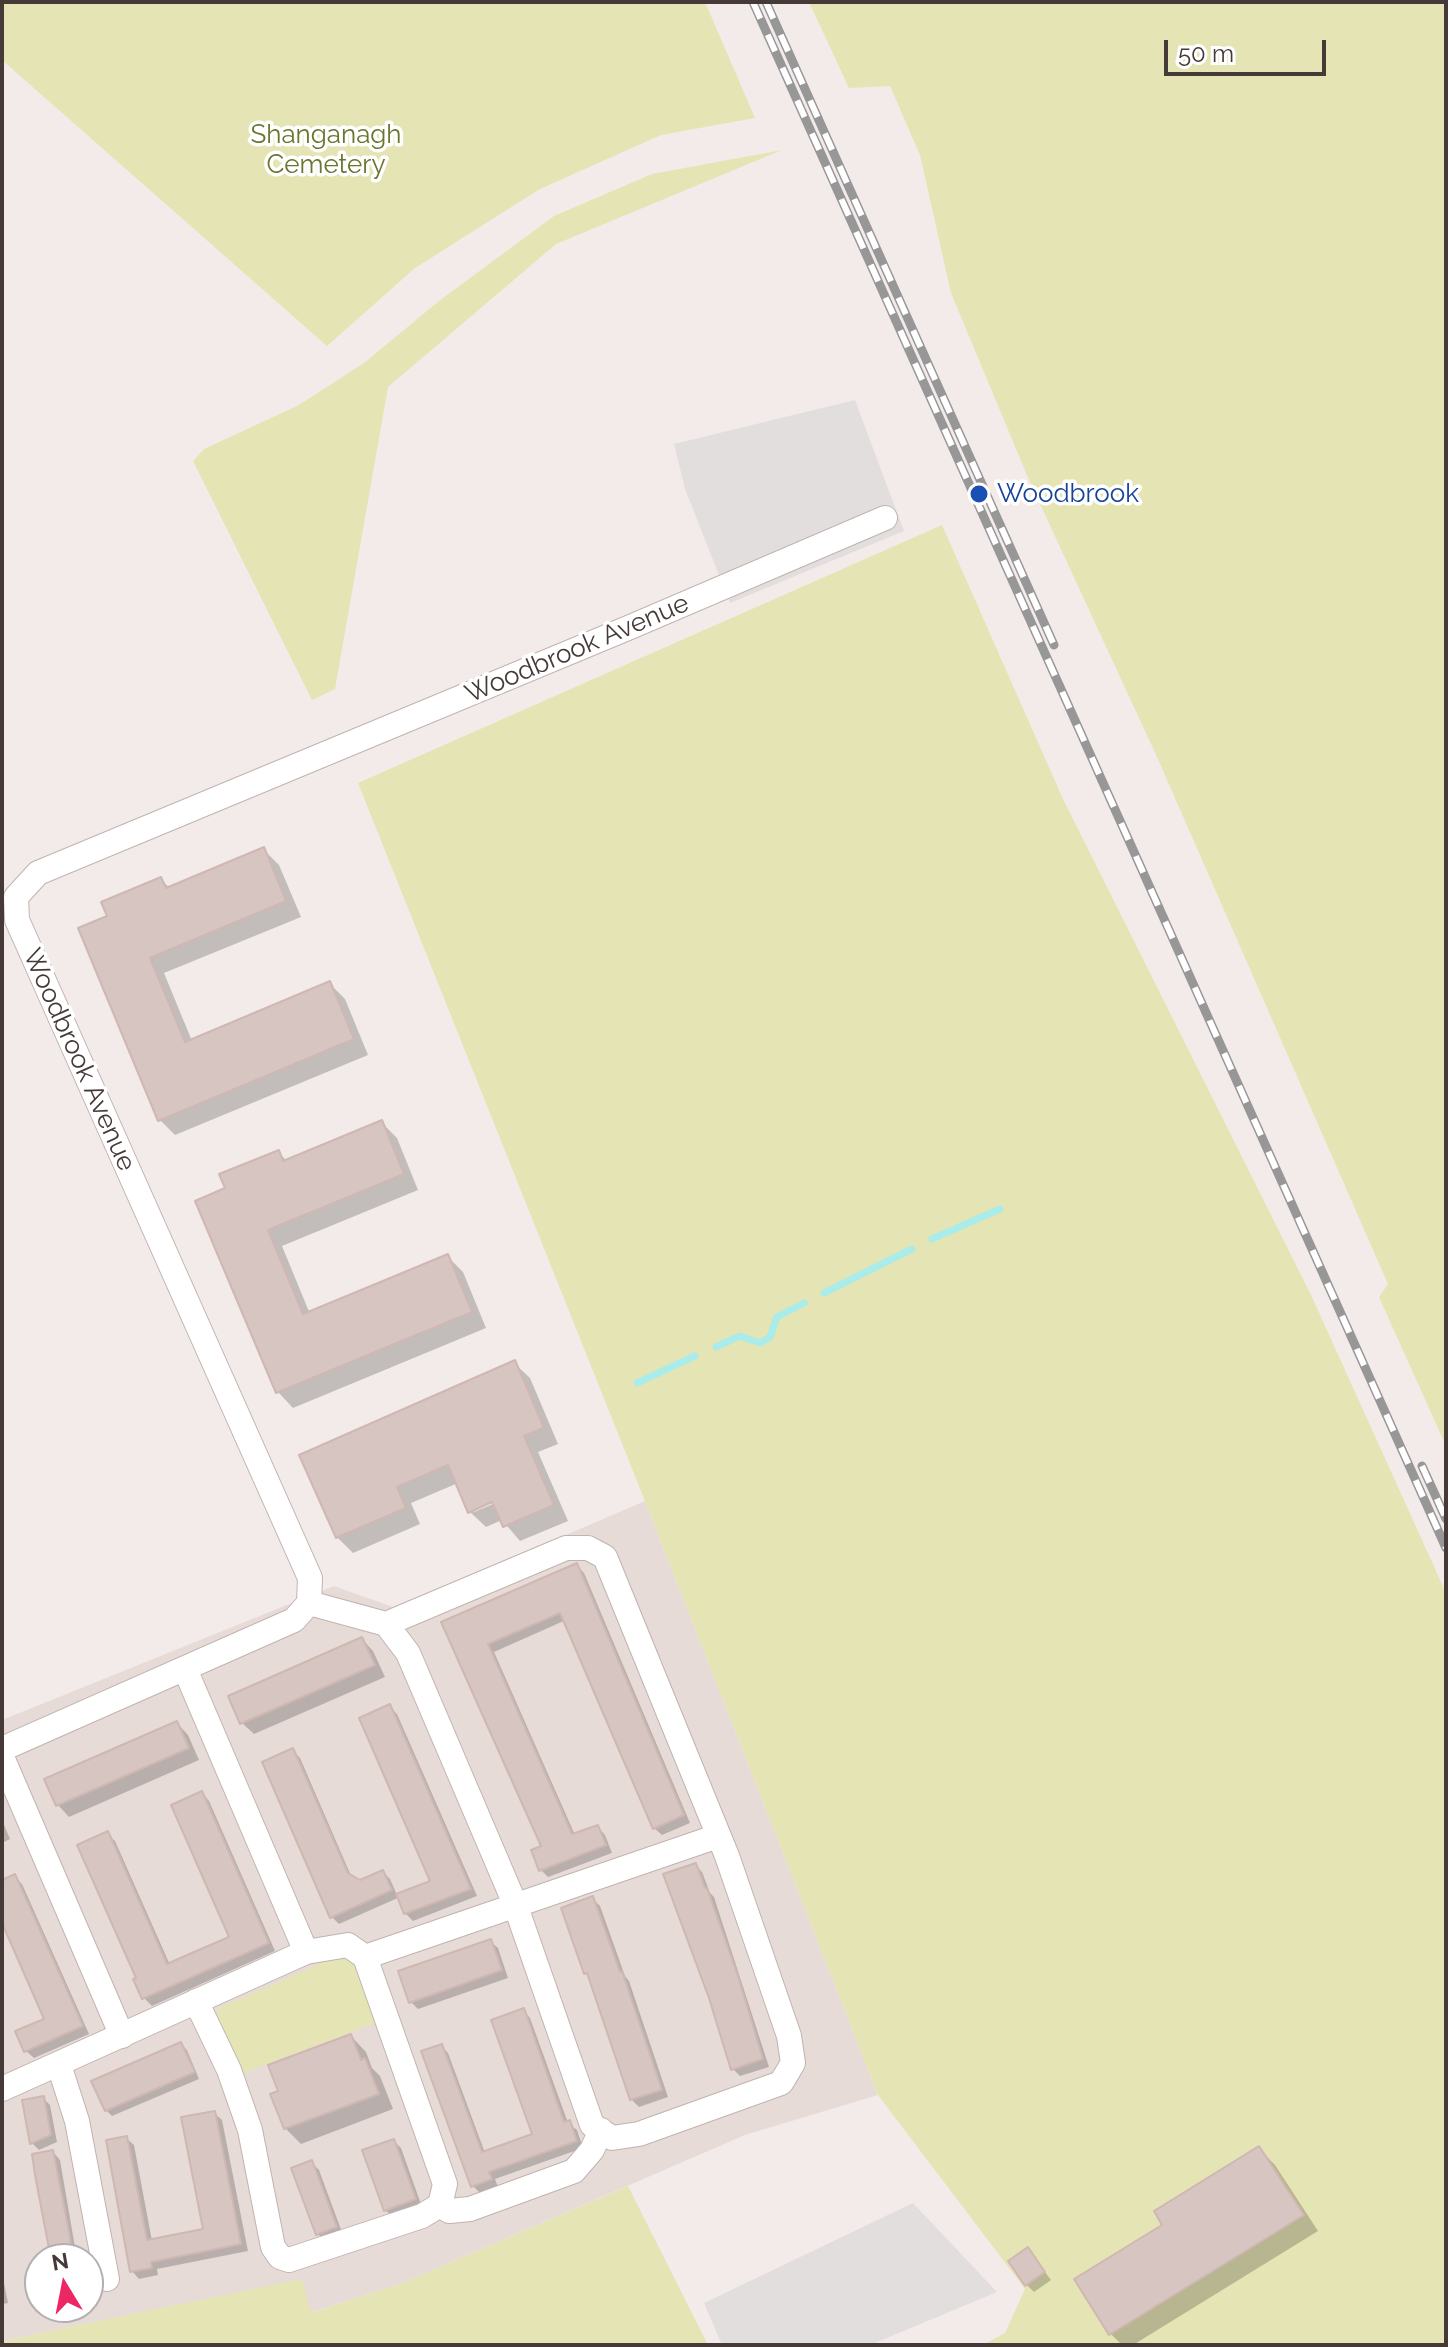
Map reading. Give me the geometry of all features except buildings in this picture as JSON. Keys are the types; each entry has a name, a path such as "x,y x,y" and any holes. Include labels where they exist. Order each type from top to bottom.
{"street":[{"name":"Woodbrook Avenue","path":"309,1603 310,1578 17,920 16,897 38,873 885,518"},
{"path":"2,1749 294,1620 309,1603 386,1624 408,1653 515,1904 592,2125 612,2138 639,2134 781,2083 793,2063 789,2036 727,1856 605,1557 588,1548 566,1548 386,1624"},
{"path":"185,1669 306,1952"},
{"path":"2,1757 122,2036"},
{"path":"365,1957 718,1836"},
{"path":"2,2089 59,2065 196,2001 306,1952 348,1945 365,1957 445,2184 440,2205 422,2216 289,2260 280,2257 273,2247 250,2130 229,2070 196,2001"},
{"path":"59,2065 77,2121 107,2279"},
{"path":"440,2205 449,2211 470,2209 574,2171 592,2150 601,2130"}],"shaded area":[{"path":"855,400 904,531 730,603 685,489 674,444"},
{"path":"645,1501 878,2095 745,2135 403,2283 310,2313 302,2280 104,2320 104,2243 24,2243 24,2323 91,2323 2,2341 2,1720 334,1586 396,1608"},
{"path":"913,2203 997,2292 870,2345 722,2345 704,2303"}],"green space":[{"name":"Shanganagh Cemetery","path":"2,2 705,2 755,118 661,135 540,189 415,268 327,346 2,60"},
{"path":"809,2 1446,2 1446,1446 1379,1297 1388,1284 1157,757 1029,480 951,293 920,155 890,86 849,88"},
{"path":"782,150 556,244 388,387 335,689 312,700 193,461 204,449 299,405 364,363 439,301 554,216 652,174"},
{"path":"942,525 1063,799 1312,1297 1446,1593 1446,2345 983,2345 1005,2333 1025,2289 878,2095 358,783"},
{"path":"348,1955 355,1962 375,2023 238,2075 215,2015 219,2008 338,1956"},
{"path":"628,2186 708,2345 2,2345 2,2341 89,2323 104,2323 104,2320 302,2279 311,2313 403,2283"}],"waterway":[{"path":"932,1239 1000,1209"},
{"path":"824,1293 912,1249"},
{"path":"716,1347 740,1336 760,1343 770,1337 777,1317 804,1303"},
{"path":"637,1383 695,1356"}],"railway":[{"path":"753,2 1446,1548"},
{"path":"766,2 1054,645"},
{"path":"1422,1466 1446,1519"}],"place":[{"name":"Woodbrook","path":"979,494"}]}
